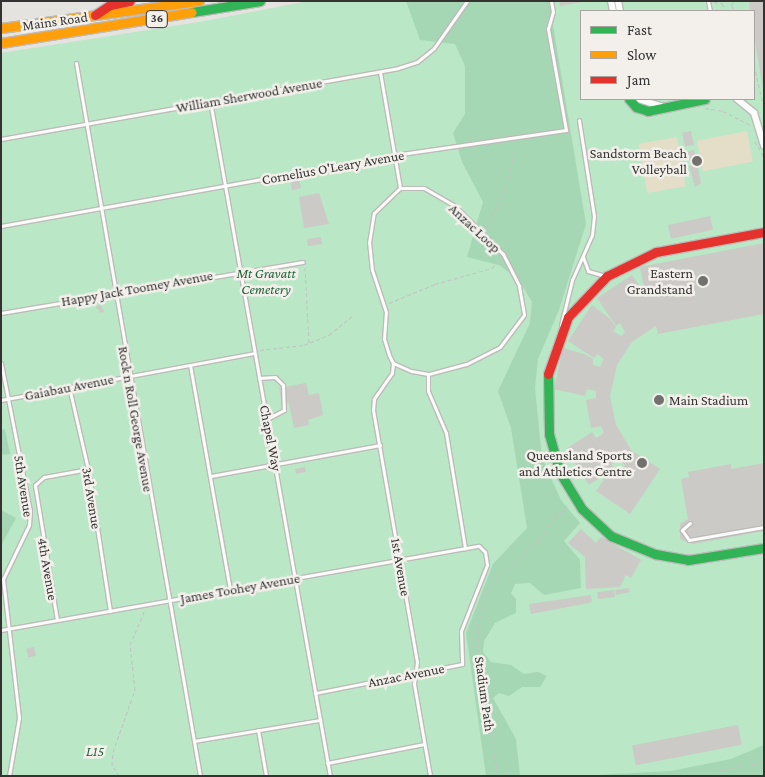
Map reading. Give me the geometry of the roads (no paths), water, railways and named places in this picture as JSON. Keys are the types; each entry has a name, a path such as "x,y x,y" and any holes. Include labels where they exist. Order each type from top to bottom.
{"street":[{"name":"Mains Road","path":"92,16 110,5 130,1"},
{"name":"Mains Road","path":"1,28 198,1"},
{"name":"Mains Road","path":"1,43 260,1"},
{"path":"630,100 642,110 699,100"},
{"path":"641,100 661,106"},
{"path":"737,100 754,113 764,146"},
{"path":"764,232 656,252 630,262 607,276 568,317 557,340 550,362 546,389 549,434 560,474 576,501 611,536 655,554 698,560 764,548"}],"lane":[{"name":"William Sherwood Avenue","path":"1,140 87,123 380,72 417,62 426,56 467,1"},
{"name":"Cornelius O'Leary Avenue","path":"1,226 394,155 566,130 548,29 553,12 551,1"},
{"name":"Rock n Roll George Avenue","path":"76,63 103,207 128,376 200,776"},
{"path":"380,72 400,188 374,213 369,243 372,270 388,321 384,339 393,363"},
{"name":"Chapel Way","path":"210,101 330,776"},
{"path":"557,340 572,280 592,235 594,216 580,120"},
{"name":"Anzac Loop","path":"393,363 411,372 428,374 466,364 500,347 524,315 519,286 503,254 484,232 455,206 424,188 400,188"},
{"path":"583,256 588,270 607,276"},
{"name":"Happy Jack Toomey Avenue","path":"1,313 240,270 303,262"},
{"name":"Gaiabau Avenue","path":"1,400 254,353"},
{"path":"1,363 8,398"},
{"name":"1st Avenue","path":"393,363 392,373 374,400 417,662 415,674 430,776"},
{"path":"190,365 230,589"},
{"path":"428,374 428,391 446,433 465,548"},
{"path":"259,378 275,377 283,385 284,410 267,419"},
{"name":"3rd Avenue","path":"69,387 88,468 110,611"},
{"name":"5th Avenue","path":"8,398 30,511 30,526 2,579 6,629 19,718 9,776"},
{"path":"211,476 380,445"},
{"name":"4th Avenue","path":"57,620 35,485 44,477 88,468"},
{"path":"690,523 682,530 689,540 764,527"},
{"name":"James Toohey Avenue","path":"1,630 479,546"},
{"name":"Anzac Avenue","path":"315,693 462,664 461,631 487,565 485,552 479,546"},
{"path":"194,741 320,720"},
{"path":"258,730 266,776"},
{"path":"327,763 424,744"}],"place":[{"name":"Sandstorm Beach Volleyball","path":"697,161"},
{"name":"Eastern Grandstand","path":"703,281"},
{"name":"Main Stadium","path":"659,400"},
{"name":"Queensland Sports and Athletics Centre","path":"642,463"}],"park label":[{"name":"Mt Gravatt Cemetery","path":"266,282"},
{"name":"L15","path":"95,751"}]}
